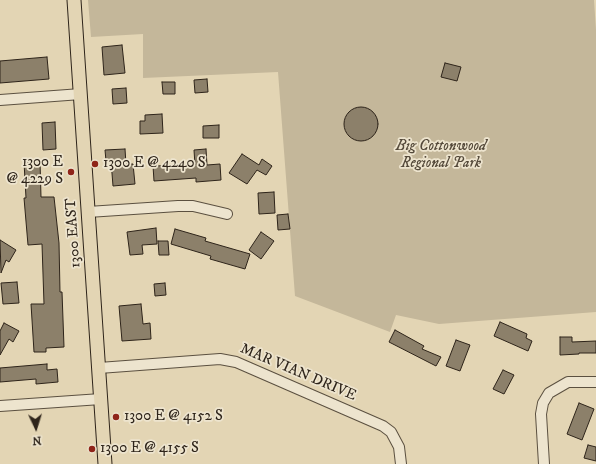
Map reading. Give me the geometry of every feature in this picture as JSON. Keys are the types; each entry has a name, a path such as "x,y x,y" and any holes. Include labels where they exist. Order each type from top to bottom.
{"main road":[{"name":"1300 EAST","path":"74,0 105,464"}],"street":[{"path":"0,100 81,94"},
{"path":"88,212 193,206 227,214"},
{"name":"MAR VIAN DRIVE","path":"99,368 229,360 383,426 390,432 399,447 401,464"},
{"path":"544,464 541,414 543,403 549,393 561,385 576,382 596,382"},
{"path":"0,406 101,399"}],"green space":[{"name":"Big Cottonwood Regional Park","path":"88,0 594,0 596,30 596,312 439,324 396,315 390,332 295,296 278,72 143,78 143,34 91,37"}],"building":[{"path":"122,45 125,73 104,75 102,47"},
{"path":"47,57 49,79 0,83 0,61"},
{"path":"445,63 461,67 457,81 441,77"},
{"path":"207,79 208,92 195,93 194,80"},
{"path":"162,82 175,82 175,94 163,94"},
{"path":"126,88 127,103 113,104 112,89"},
{"path":"361,107 373,112 378,124 373,136 361,141 349,136 344,124 349,112"},
{"path":"162,114 163,133 140,134 140,121 145,121 145,115"},
{"path":"55,122 56,149 43,150 42,123"},
{"path":"219,125 219,138 203,138 203,126"},
{"path":"125,149 126,164 133,164 135,184 113,186 111,161 106,161 105,150"},
{"path":"206,149 207,165 220,164 221,180 196,182 196,178 154,181 153,166 195,165 194,150"},
{"path":"242,154 259,165 262,159 272,166 266,175 257,170 247,184 229,173"},
{"path":"40,161 41,197 54,197 59,243 60,292 62,292 64,347 46,348 46,352 34,352 31,304 44,304 42,244 28,245 24,198 26,198 24,162"},
{"path":"274,192 275,213 259,214 258,193"},
{"path":"288,214 290,229 278,230 277,215"},
{"path":"156,228 157,244 142,245 143,254 130,255 127,232"},
{"path":"175,229 206,238 205,241 250,254 245,269 210,259 211,256 171,244"},
{"path":"261,232 274,241 261,259 249,250"},
{"path":"0,240 16,250 9,262 6,260 1,273"},
{"path":"158,241 168,241 169,255 159,255"},
{"path":"17,282 19,303 3,304 1,283"},
{"path":"165,283 166,295 155,296 154,284"},
{"path":"141,304 143,324 150,323 151,339 122,341 119,306"},
{"path":"500,322 527,334 526,338 532,341 528,351 494,336"},
{"path":"4,323 19,331 13,342 9,339 0,355 0,331"},
{"path":"395,330 424,346 422,349 441,357 436,366 389,342"},
{"path":"560,337 572,337 572,342 596,341 596,353 560,355"},
{"path":"456,340 470,345 460,371 446,366"},
{"path":"47,364 47,370 57,369 58,382 36,384 36,379 0,382 0,368"},
{"path":"503,370 514,375 504,394 493,389"},
{"path":"579,403 594,409 582,440 567,434"},
{"path":"588,445 596,447 596,461 584,458"}],"place":[{"name":"1300 E @ 4240 S","path":"95,164"},
{"name":"1300 E @ 4229 S","path":"71,172"},
{"name":"1300 E @ 4152 S","path":"116,417"},
{"name":"1300 E @ 4155 S","path":"92,449"}]}
